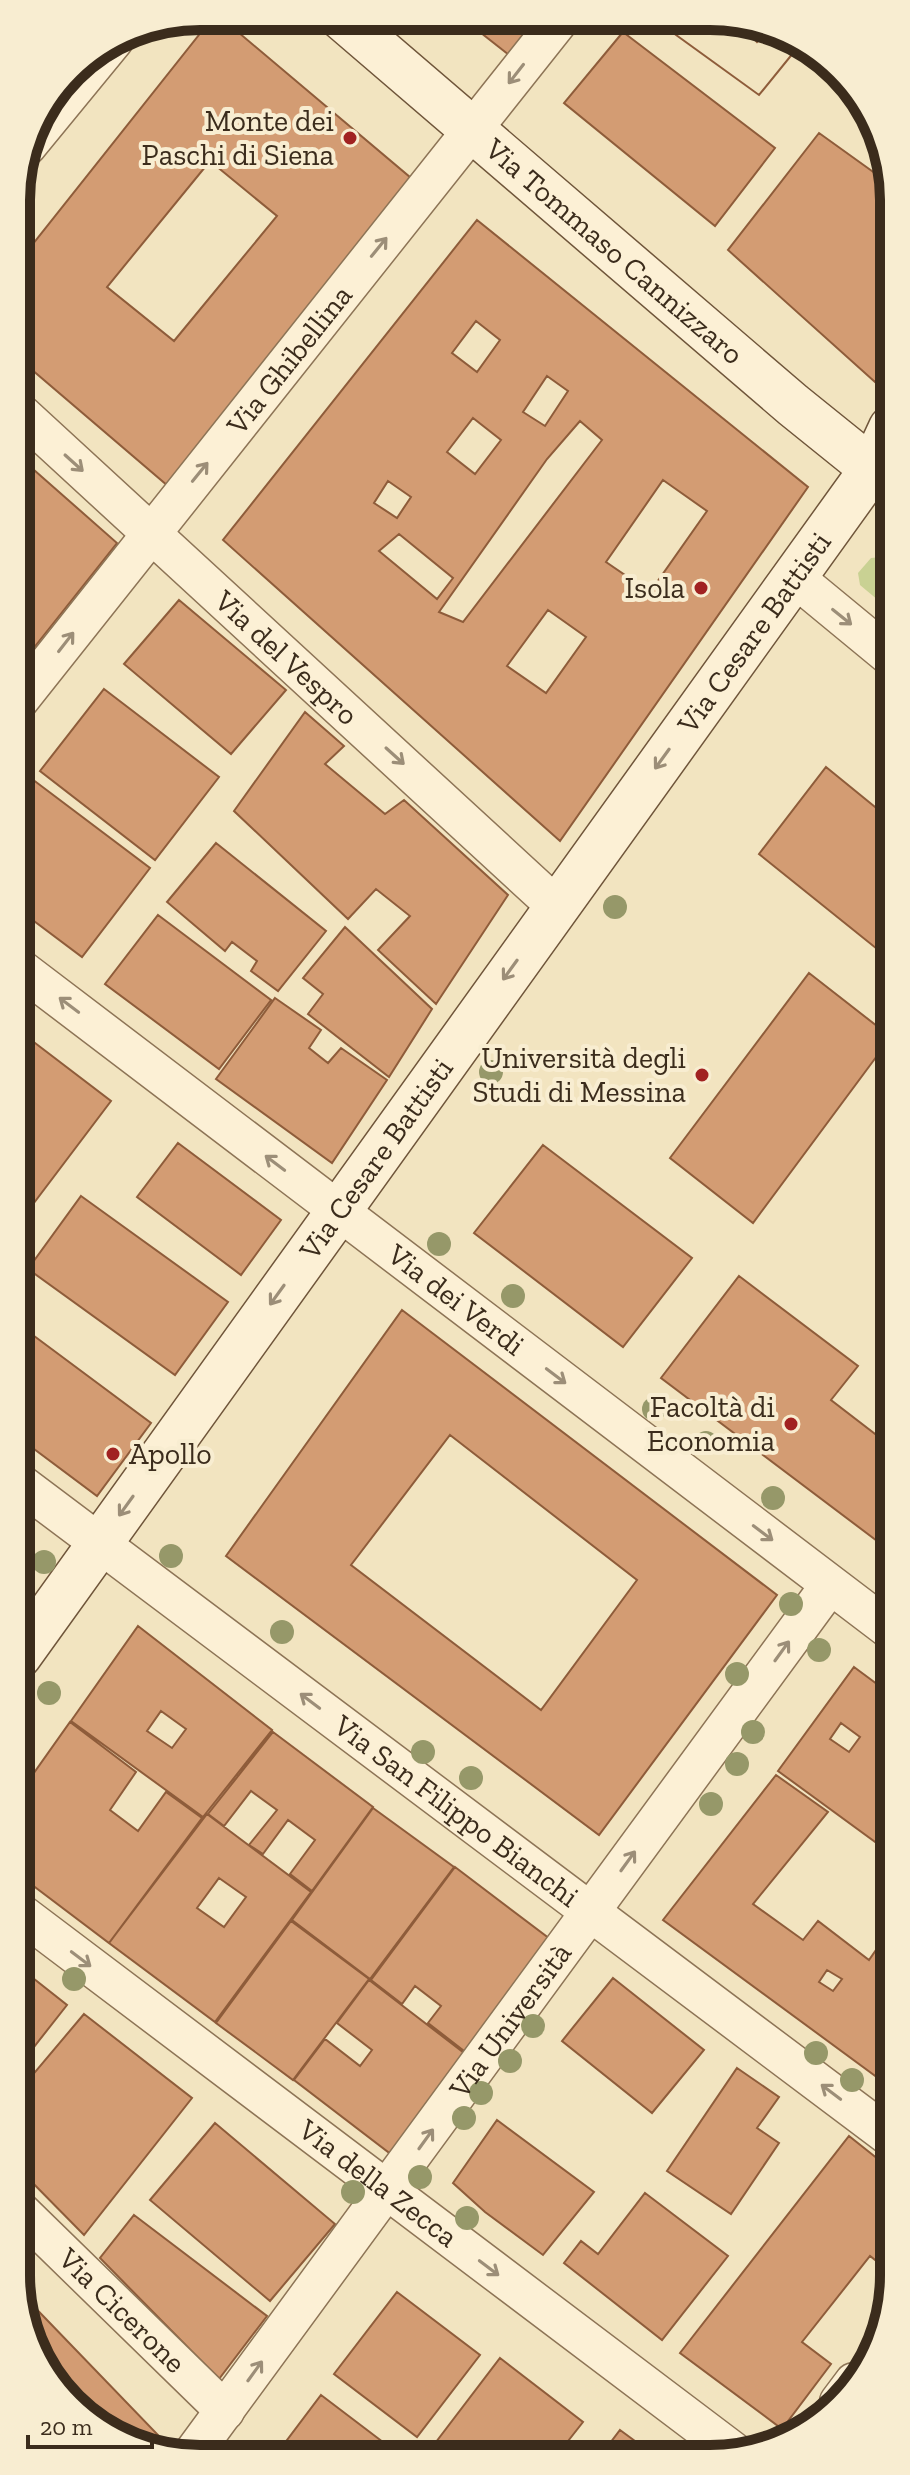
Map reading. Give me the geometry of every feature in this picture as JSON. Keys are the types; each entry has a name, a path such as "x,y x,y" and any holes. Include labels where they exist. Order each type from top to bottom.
{"main road":[{"name":"Via Tommaso Cannizzaro","path":"356,30 793,405 880,466"},
{"name":"Via Cesare Battisti","path":"30,1640 794,577 880,475"}],"street":[{"name":"Via Ghibellina","path":"30,687 551,30"},
{"path":"55,111 87,73"},
{"name":"Via del Vespro","path":"30,422 556,906"},
{"path":"794,577 880,648"},
{"name":"Via dei Verdi","path":"30,976 880,1622"},
{"name":"Via San Filippo Bianchi","path":"30,1491 880,2129"},
{"name":"Via Università","path":"199,2445 830,1585"},
{"name":"Via della Zecca","path":"30,1920 724,2445"},
{"name":"Via Cicerone","path":"30,2221 225,2411"}],"green space":[{"path":"880,557 880,602 860,585 858,573 871,558"}],"building":[{"path":"203,30 236,30 411,178 168,486 30,368 30,248","holes":["210,161 277,216 174,341 107,287"]},
{"path":"477,30 535,30 513,58"},
{"path":"669,30 743,33 757,42 765,39 793,53 759,95"},
{"path":"669,30 743,33 757,42 765,39 793,53 759,95"},
{"path":"623,32 775,148 715,226 564,103"},
{"path":"819,133 878,175 880,375 875,382 728,250"},
{"path":"477,220 808,487 560,841 223,540","holes":["476,321 500,340 477,372 452,353","547,376 568,391 545,426 523,412","473,418 501,440 475,474 447,452","580,421 602,440 463,622 439,612 547,459","663,480 707,511 650,592 606,562","388,481 411,497 397,518 374,503","399,534 453,578 437,599 379,551","548,610 586,637 546,693 507,666"]},
{"path":"30,466 117,543 30,653"},
{"path":"179,600 286,690 231,754 124,664"},
{"path":"104,689 219,777 155,860 40,771"},
{"path":"305,712 344,746 325,764 385,814 404,800 508,895 436,1004 378,950 410,916 376,889 348,919 234,811"},
{"path":"826,767 880,811 880,951 759,854"},
{"path":"32,779 150,868 82,957 30,918"},
{"path":"216,843 326,931 278,991 251,971 257,961 232,942 225,951 167,902"},
{"path":"158,915 271,1000 219,1069 105,984"},
{"path":"345,927 432,1009 389,1077 308,1014 323,994 303,978"},
{"path":"809,973 880,1028 880,1052 753,1223 670,1158"},
{"path":"275,998 321,1030 309,1048 328,1063 341,1048 387,1080 332,1163 216,1079"},
{"path":"30,1039 111,1101 30,1208"},
{"path":"178,1143 281,1220 241,1275 137,1197"},
{"path":"543,1145 692,1258 623,1347 474,1233"},
{"path":"81,1196 228,1302 175,1375 30,1270"},
{"name":"Facoltà di Economia","path":"739,1276 858,1366 831,1400 880,1438 880,1543 661,1378"},
{"path":"402,1310 777,1595 599,1835 226,1556","holes":["450,1435 637,1580 541,1710 351,1565"]},
{"path":"30,1333 151,1423 97,1496 30,1446"},
{"path":"138,1626 272,1730 203,1817 71,1721","holes":["161,1711 186,1729 172,1748 147,1731"]},
{"path":"854,1667 880,1686 880,1846 778,1771","holes":["841,1723 860,1737 849,1752 830,1739"]},
{"path":"70,1722 136,1772 110,1810 138,1831 166,1792 202,1818 109,1943 30,1883 30,1778"},
{"path":"273,1732 373,1807 312,1891 290,1874 315,1840 288,1820 263,1854 249,1845 277,1810 251,1791 224,1826 208,1814"},
{"path":"776,1775 828,1812 753,1904 803,1940 818,1921 869,1960 876,1950 880,1953 880,2079 663,1920","holes":["827,1970 842,1979 833,1991 819,1982"]},
{"path":"373,1808 454,1867 370,1979 292,1920"},
{"path":"207,1814 311,1892 215,2022 109,1943","holes":["219,1878 246,1897 224,1927 197,1908"]},
{"path":"455,1867 550,1939 468,2054 428,2023 441,2006 415,1986 402,2004 371,1980"},
{"path":"291,1921 369,1979 293,2080 216,2023"},
{"path":"30,1976 67,2005 30,2052"},
{"path":"613,1978 704,2050 652,2113 562,2041"},
{"path":"369,1980 468,2056 392,2155 294,2080 325,2039 360,2066 372,2050 337,2023"},
{"path":"84,2014 192,2098 84,2235 30,2180 30,2078"},
{"path":"737,2068 779,2097 757,2128 779,2143 731,2214 667,2171"},
{"path":"497,2120 594,2192 543,2255 485,2212 453,2183"},
{"path":"215,2123 335,2224 270,2301 150,2200"},
{"path":"849,2136 880,2161 880,2264 870,2256 802,2342 831,2364 783,2428 680,2353"},
{"path":"645,2193 728,2256 662,2340 564,2263 581,2241 598,2254"},
{"path":"134,2215 267,2316 219,2379 100,2258"},
{"path":"397,2292 480,2355 417,2437 334,2374"},
{"path":"33,2305 158,2435 155,2439 145,2436 115,2422 80,2395 53,2360 43,2340"},
{"path":"500,2358 583,2422 565,2445 440,2445 436,2442"},
{"path":"321,2395 387,2445 283,2445"},
{"path":"620,2430 640,2445 609,2445"}],"place":[{"name":"Monte dei Paschi di Siena","path":"350,138"},
{"name":"Isola","path":"701,588"},
{"name":"Università degli Studi di Messina","path":"702,1075"},
{"name":"Facoltà di Economia","path":"791,1424"},
{"name":"Apollo","path":"113,1454"}]}
